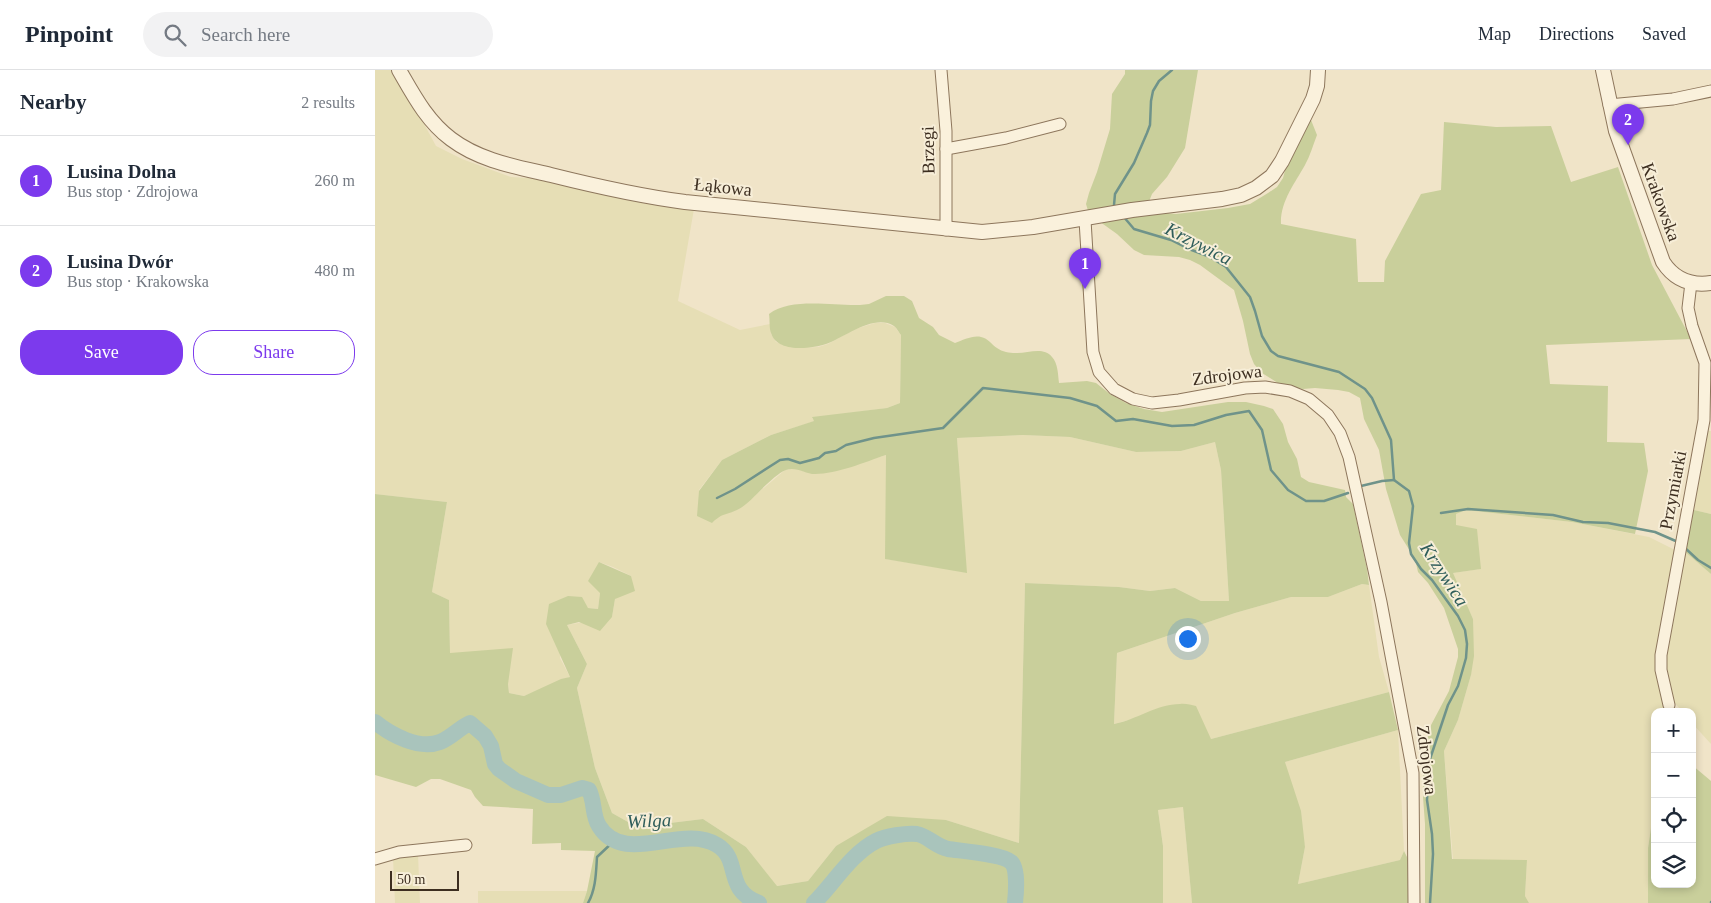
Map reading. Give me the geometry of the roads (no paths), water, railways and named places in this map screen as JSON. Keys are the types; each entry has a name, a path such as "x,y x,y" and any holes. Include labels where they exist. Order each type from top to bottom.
{"street":[{"name":"Łąkowa","path":"399,70 424,112 435,125 452,140 466,148 503,163 651,198 946,230 998,232 1085,220"},
{"name":"Brzegi","path":"941,70 946,149 946,230"},
{"path":"1085,220 1132,210 1222,199 1241,195 1256,188 1271,176 1282,160 1313,99 1317,86 1318,70"},
{"name":"Krakowska","path":"1603,70 1609,105 1619,139 1659,254 1668,269 1691,283"},
{"path":"1609,105 1673,99 1711,91"},
{"path":"946,149 1006,138 1059,124"},
{"name":"Zdrojowa","path":"1085,220 1093,352 1099,372 1114,389 1133,399 1152,403 1245,388 1265,387 1290,391 1309,400 1328,415 1340,433 1349,457 1381,602 1413,773 1414,903"},
{"path":"1691,283 1711,283"},
{"name":"Przymiarki","path":"1669,705 1661,670 1661,655 1704,420 1705,363 1688,308 1691,283"},
{"path":"375,859 399,852 466,845"}],"waterway":[{"name":"Krzywica","path":"1116,208 1114,205 1115,194 1134,163 1150,125 1153,91 1159,81 1172,70"},
{"name":"Krzywica","path":"1123,216 1134,229 1171,240 1210,257 1226,267 1250,297 1262,336 1271,351 1278,356 1339,372 1365,389 1372,398 1391,440 1394,480"},
{"path":"717,498 735,489 780,460 788,459 800,463 819,458 825,453 836,451 846,445 874,438 943,428 983,388 1070,398 1097,406 1116,421 1133,419 1172,426 1194,425 1226,415 1249,411 1262,430 1271,470 1288,490 1306,501 1324,501 1348,493"},
{"name":"Krzywica","path":"1394,480 1409,491 1413,506 1409,543 1411,554 1458,616 1465,630 1467,644 1466,658 1458,686 1448,705 1429,762 1427,800 1433,854 1430,903"},
{"path":"1361,486 1394,480"},
{"path":"1441,513 1468,509 1553,515 1583,522 1608,523 1655,532 1678,542"},
{"path":"1685,548 1698,560 1711,568"},
{"name":"Wilga","path":"375,722 397,736 414,743 423,744 440,742 470,723 485,736 491,746 495,764 516,781 548,795 561,795 582,788 589,790 597,822 610,838 623,843 638,844 687,839 703,840 717,845 725,851 729,858 736,882 741,890 748,897 759,903"},
{"name":"Wilga","path":"814,903 851,861 867,846 896,835 912,834 921,835 948,849 991,855 1011,862 1016,875 1015,903"},
{"path":"588,903 594,886 597,857 614,841"}],"place":[{"name":"Lusina Dwór","path":"1628,145"},
{"name":"Lusina Dolna","path":"1085,289"}]}
